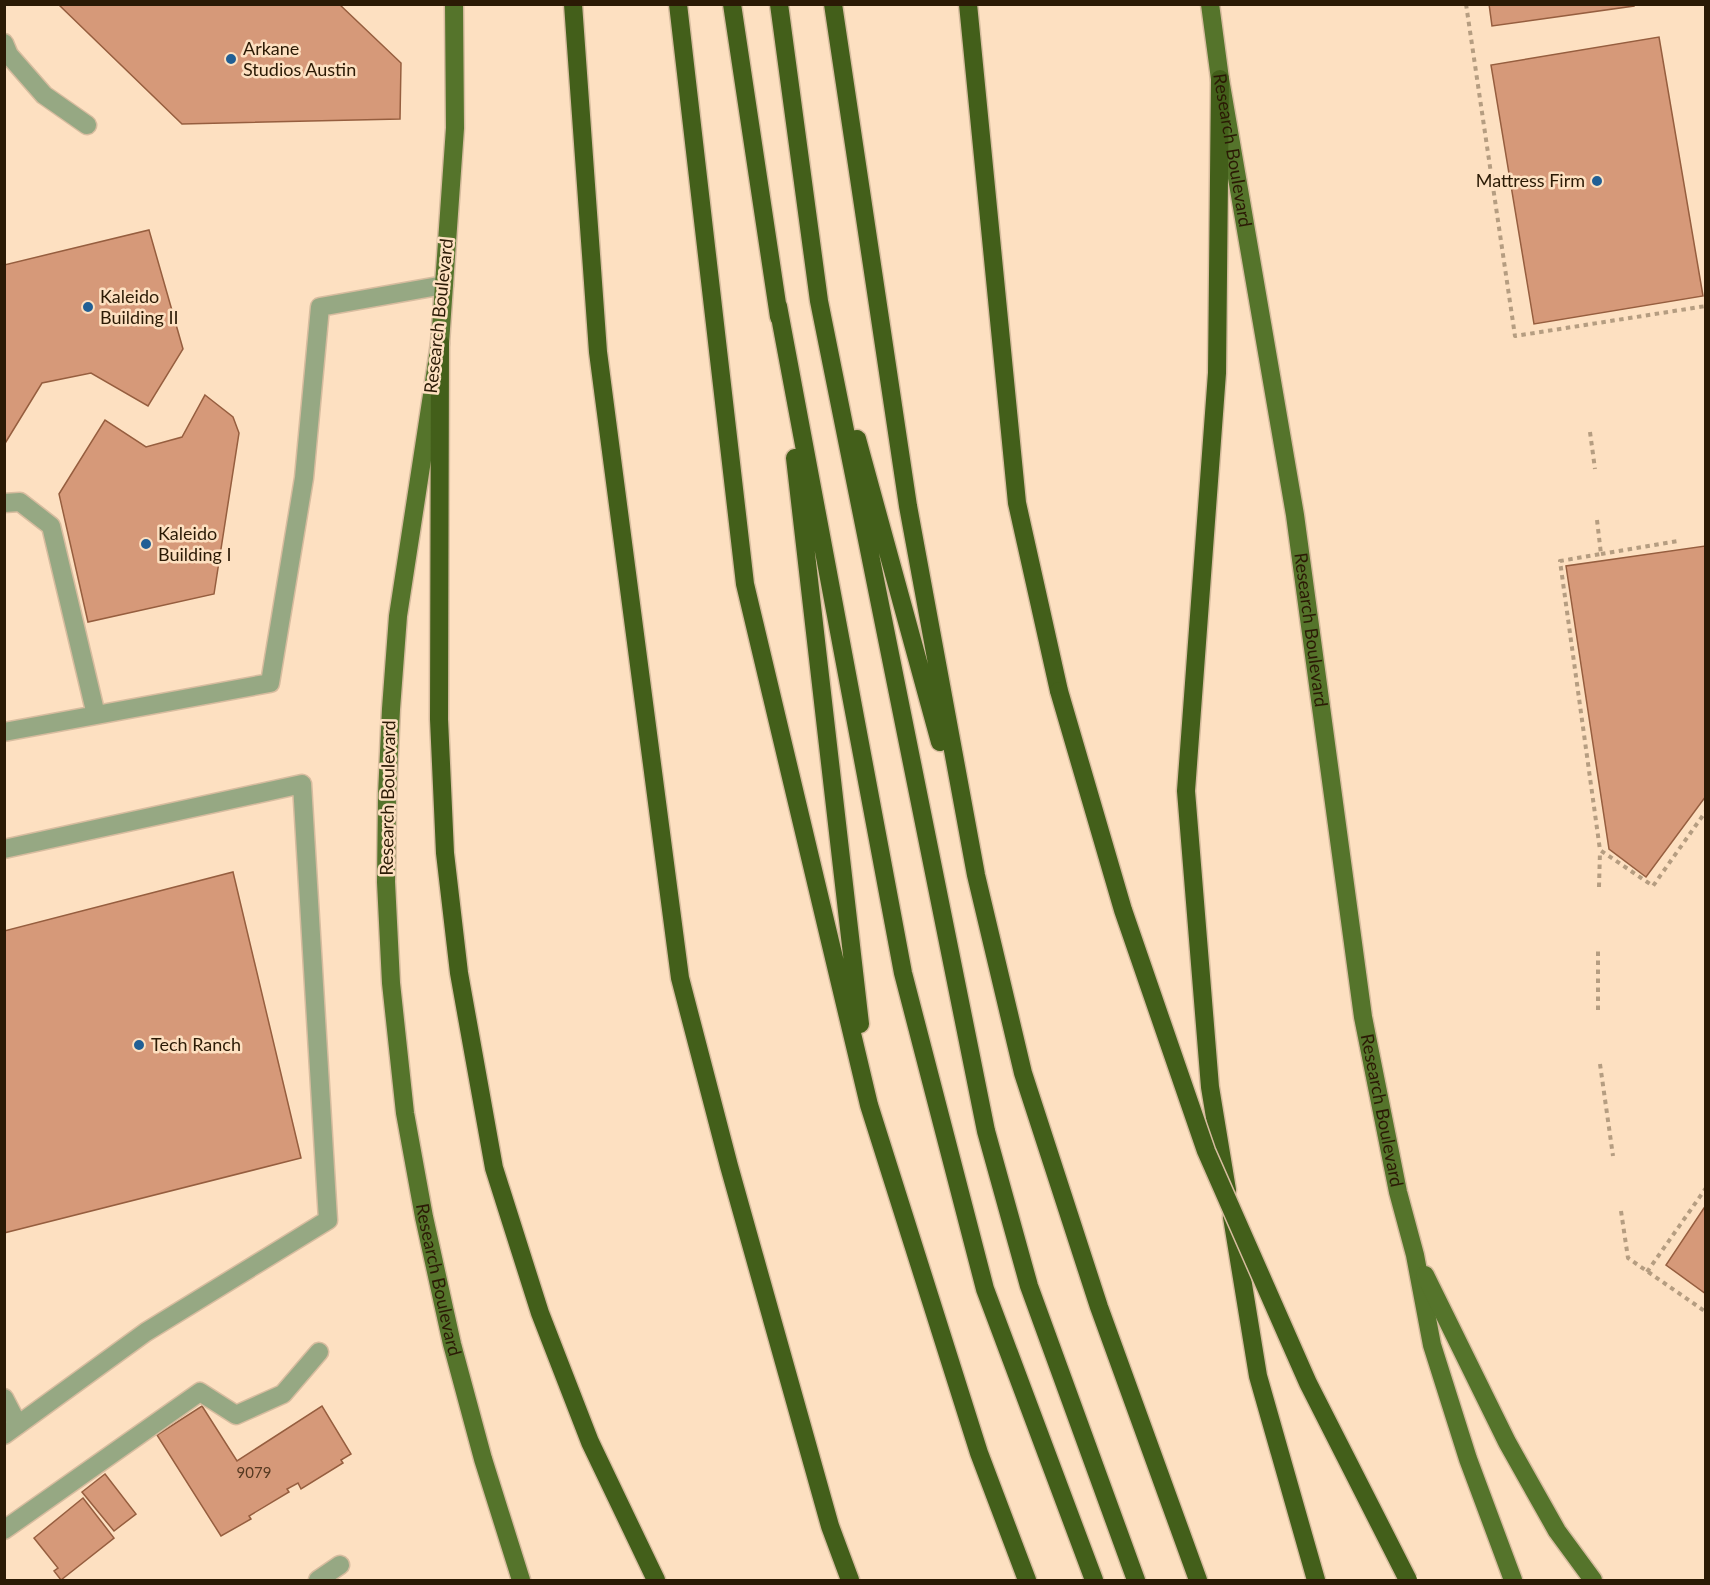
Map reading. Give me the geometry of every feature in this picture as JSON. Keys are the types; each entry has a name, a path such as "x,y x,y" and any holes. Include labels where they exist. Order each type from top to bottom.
{"highway":[{"path":"573,4 598,352 680,978 729,1166 830,1526 850,1581"},
{"path":"678,4 746,584 869,1105 979,1453 1027,1581"},
{"path":"732,4 778,306 903,973 986,1289 1094,1581"},
{"path":"779,4 819,301 986,1131 1029,1286 1136,1581"},
{"path":"833,4 908,506 976,874"},
{"path":"968,4 1017,502 1059,691 1123,910 1206,1151 1308,1383 1408,1581"},
{"path":"1220,79 1217,374 1186,791 1210,1087 1258,1376 1316,1581"},
{"path":"819,301 976,874 1023,1073 1099,1307 1198,1581"},
{"path":"778,306 869,1105"},
{"path":"440,343 439,719 445,853 459,974 494,1168 540,1313 590,1442 656,1581"}],"main road":[{"name":"Research Boulevard","path":"454,4 455,128 440,343 398,616 387,795 386,882 391,983 405,1113 424,1217 452,1344 480,1448 521,1581"},
{"name":"Research Boulevard","path":"1210,4 1220,79 1295,515 1364,1017 1398,1192 1415,1255"},
{"path":"1415,1255 1432,1345 1468,1459 1513,1581"},
{"path":"1415,1255 1507,1442 1557,1531 1593,1581"}],"lane":[{"path":"4,42 9,55 44,95 87,125"},
{"path":"4,732 270,683 304,478 320,307 444,285"},
{"path":"4,503 21,502 51,526 96,715"},
{"path":"4,849 302,784 328,1220 146,1332 11,1430 4,1398"},
{"path":"4,1530 200,1392 236,1415 283,1394 319,1352"},
{"path":"318,1581 340,1565"}],"path":[{"path":"1466,4 1515,336 1706,306"},
{"path":"1590,432 1595,469"},
{"path":"1597,520 1601,554"},
{"path":"1599,887 1600,850 1560,561 1678,541"},
{"path":"1600,850 1653,886 1706,811"},
{"path":"1598,947 1598,1010"},
{"path":"1600,1064 1613,1156"},
{"path":"1647,1272 1706,1188"},
{"path":"1621,1211 1628,1258 1706,1312"}],"building":[{"path":"58,4 339,4 401,63 400,119 182,124"},
{"path":"1489,4 1634,4 1634,6 1492,26"},
{"name":"Mattress Firm","path":"1659,37 1703,296 1534,324 1491,65"},
{"name":"Kaleido Building II","path":"149,230 183,349 148,406 91,373 42,383 4,445 4,265"},
{"name":"Kaleido Building I","path":"205,395 233,417 239,433 214,594 88,622 59,494 105,420 146,447 182,437"},
{"path":"1705,546 1706,796 1646,877 1609,849 1566,566"},
{"name":"Tech Ranch","path":"233,872 301,1158 4,1233 4,931"},
{"path":"1706,1205 1706,1294 1666,1265"},
{"path":"202,1406 237,1461 322,1406 351,1454 341,1460 343,1463 301,1489 298,1483 287,1489 289,1492 249,1516 251,1519 221,1536 157,1435"},
{"path":"105,1474 136,1514 114,1531 82,1492"},
{"path":"83,1498 114,1538 61,1580 54,1571 58,1568 34,1538"}],"place":[{"name":"Arkane Studios Austin","path":"231,59"},
{"name":"Mattress Firm","path":"1597,181"},
{"name":"Kaleido Building II","path":"88,307"},
{"name":"Kaleido Building I","path":"146,544"},
{"name":"Tech Ranch","path":"139,1045"}]}
